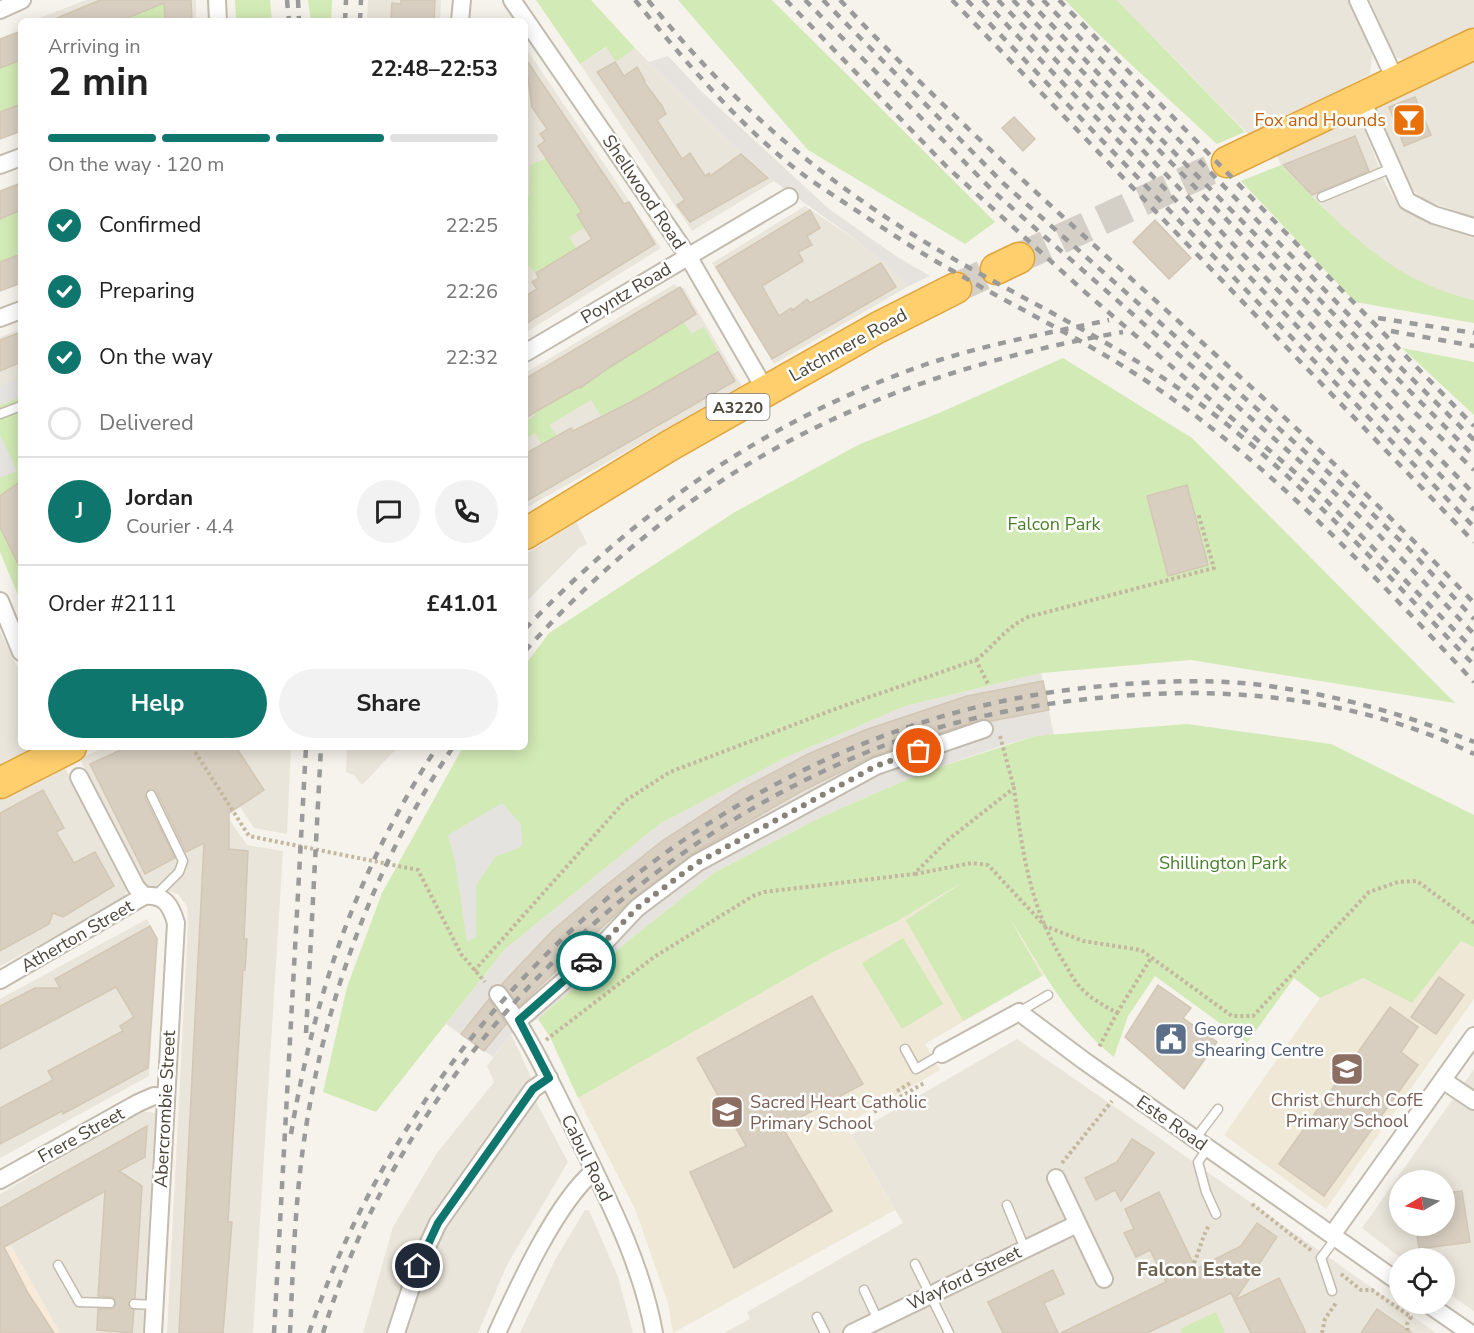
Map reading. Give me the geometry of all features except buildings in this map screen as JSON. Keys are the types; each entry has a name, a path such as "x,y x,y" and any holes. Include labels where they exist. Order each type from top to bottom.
{"highway":[{"path":"1227,162 1362,100 1474,44"},
{"name":"Latchmere Road","path":"528,532 766,391 877,328 956,288"},
{"path":"0,783 70,756"}],"street":[{"path":"0,10 22,0"},
{"path":"217,0 218,18"},
{"path":"460,18 462,0"},
{"name":"Shellwood Road","path":"512,0 524,18"},
{"path":"1358,0 1396,81"},
{"name":"Shellwood Road","path":"528,23 688,256 766,391"},
{"path":"1362,100 1407,201 1434,215 1474,227"},
{"path":"0,165 18,158"},
{"name":"Poyntz Road","path":"528,351 789,197"},
{"path":"0,318 18,311"},
{"path":"0,601 18,644"},
{"path":"519,1020 592,956 637,908 697,863 876,766 992,731"},
{"name":"Abercrombie Street","path":"70,756 136,887 171,906 176,923 153,1333"},
{"name":"Atherton Street","path":"0,980 149,896"},
{"name":"Cabul Road","path":"498,994 519,1020 594,1171 630,1251 643,1287 654,1333"},
{"path":"942,1054 1019,1012"},
{"name":"Este Road","path":"1019,1012 1083,1060 1389,1275"},
{"path":"1334,1236 1474,1036"},
{"path":"396,1333 418,1266 438,1223 533,1089 549,1078"},
{"path":"1444,1081 1474,1101"},
{"name":"Frere Street","path":"0,1180 138,1103 154,1096 165,1097"},
{"path":"497,1333 541,1246 578,1187 594,1171"},
{"path":"1056,1178 1104,1279"},
{"name":"Wayford Street","path":"852,1333 1077,1224"},
{"path":"1440,1314 1461,1331"}],"lane":[{"path":"1322,197 1392,168"},
{"path":"0,414 18,407"},
{"path":"149,896 179,872 183,861 151,795"},
{"path":"1019,1012 1048,995"},
{"path":"905,1049 916,1069 942,1054"},
{"path":"1216,1214 1206,1192 1198,1162 1202,1144 1218,1109"},
{"path":"1007,1205 1025,1249"},
{"path":"1332,1291 1321,1258 1334,1236"},
{"path":"58,1264 79,1302 110,1303"},
{"path":"915,1264 949,1333"},
{"path":"864,1290 878,1320"},
{"path":"134,1304 154,1305"},
{"path":"817,1317 825,1333"}],"path":[{"path":"474,971 506,932 625,801 670,772 835,709 976,660 992,648 1014,623 1028,617 1214,568 1198,513"},
{"path":"976,660 989,686"},
{"path":"992,731 1014,788 1023,859 1031,894 1050,941 1080,989 1117,1013"},
{"path":"194,750 249,836 418,870 456,945 474,971 498,994"},
{"path":"914,874 949,839 1014,788"},
{"path":"533,1048 654,957 753,896 764,892 914,874 972,863 988,865 1045,926 1083,940 1141,950 1232,1016 1238,1017 1253,1016 1369,892 1398,882 1417,881 1474,923"},
{"path":"1083,1060 1101,1046 1117,1013 1151,958"},
{"path":"874,1112 944,1072 942,1054"},
{"path":"1056,1178 1060,1165 1116,1096"},
{"path":"1194,1263 1203,1244 1203,1235 1216,1214"},
{"path":"1322,1333 1325,1319 1336,1303"}],"shaded area":[{"path":"86,0 196,0 196,18 40,18"},
{"path":"368,0 441,0 440,18 367,18"},
{"path":"1117,0 1353,0 1372,55 1370,74 1257,134 1249,135"},
{"path":"1370,0 1474,0 1474,27 1405,60 1395,57"},
{"path":"607,47 616,61 635,48 728,141 774,181 692,231 580,64"},
{"path":"528,51 661,248 528,331"},
{"path":"668,56 701,91 829,209 899,258 930,276 909,286 862,244 774,181 728,141 649,62"},
{"path":"1474,56 1474,218 1423,199 1406,184 1374,121 1375,106"},
{"path":"1358,115 1386,184 1399,207 1427,222 1474,235 1474,300 1445,294 1415,281 1376,256 1353,237 1280,163 1275,150"},
{"path":"805,206 862,244 909,286 774,364 712,263"},
{"path":"675,284 678,288 684,288 742,386 528,507 528,371"},
{"path":"18,330 18,378 0,386 0,337"},
{"path":"18,378 18,398 0,405 0,386"},
{"path":"0,435 17,471 0,478"},
{"path":"576,521 587,544 579,548 528,600 528,553"},
{"path":"0,631 18,669 18,750 42,750 0,774"},
{"path":"1041,673 1054,735 1035,736 922,773 819,818 714,873 634,936 538,1019 511,1034 493,1057 446,1024 505,949 661,823 787,757 905,706"},
{"path":"98,750 181,750 247,845 283,851 253,1333 167,1333 188,925 187,906 178,894 142,883 81,761 83,757"},
{"path":"203,750 291,750 287,834 254,828"},
{"path":"347,750 395,750 362,785 354,775 346,772"},
{"path":"56,763 65,768 127,887 125,899 0,966 0,794"},
{"path":"502,803 521,824 522,846 495,857 476,886 476,937 467,942 455,861 448,835"},
{"name":"Sacred Heart Catholic Primary School","path":"981,872 1044,975 925,1044 940,1070 845,1125 895,1210 673,1333 668,1303 635,1209 578,1098 831,953 896,922"},
{"path":"147,919 158,939 149,1076 0,1158 0,999"},
{"name":"Christ Church CofE Primary School","path":"1461,941 1474,947 1474,999 1326,1209 1224,1135 1320,998 1363,978 1412,1003"},
{"path":"511,1034 538,1092 534,1098 568,1162 507,1265 478,1333 363,1333 393,1227 437,1153 494,1082 487,1066"},
{"path":"1017,1039 1389,1300 1389,1314 1409,1314 1436,1333 724,1333 750,1319 747,1312 903,1223 851,1135"},
{"path":"1474,1069 1474,1311 1455,1298 1455,1248 1389,1249 1362,1228 1389,1190 1389,1236 1455,1236 1455,1170 1403,1170"},
{"path":"142,1111 155,1113 143,1333 60,1333 0,1226 0,1194"},
{"path":"585,1210 589,1210 618,1277 633,1333 520,1333 556,1258"},
{"path":"0,1226 60,1333 3,1333"}],"green space":[{"path":"140,0 164,0 165,18 127,18 144,11"},
{"path":"235,0 270,0 272,18 236,18"},
{"path":"308,0 332,0 331,18 311,18"},
{"path":"536,0 591,0 635,48 616,62 606,47 580,64"},
{"path":"678,0 772,0 995,222 965,244 808,150"},
{"path":"1065,0 1117,0 1245,132 1217,144"},
{"path":"18,61 18,105 0,112 0,68"},
{"path":"547,158 572,198 590,207 577,215 601,254 584,228 569,237 580,254 536,273 528,265 530,165"},
{"path":"1281,165 1367,248 1415,279 1443,291 1474,300 1474,323 1355,302 1241,181"},
{"path":"18,211 18,255 0,262 0,219"},
{"path":"680,315 691,334 704,327 719,353 607,418 604,414 601,416 591,400 549,425 557,436 550,440 547,452 535,433 528,437 528,420 536,415 529,404 587,384 585,380 673,328"},
{"path":"1402,348 1474,362 1474,415"},
{"name":"Falcon Park","path":"1063,358 1192,438 1455,703 1191,660 1041,673 905,706 787,757 661,823 505,949 376,1112 323,1092 347,987 382,893 461,750 528,750 528,661 549,633 735,512 860,444 939,413"},
{"path":"18,378 18,595 0,552 0,386"},
{"name":"Shillington Park","path":"1187,724 1331,744 1474,815 1474,947 1461,941 1412,1003 1363,978 1320,998 1294,978 1247,1043 1155,976 1128,1016 1114,1057 1098,1043 1069,1010 1010,919 1042,976 963,1021 906,920 963,882 896,922 831,953 578,1098 550,1037 538,1019 634,936 714,873 819,818 922,773 1035,736"},
{"path":"903,938 943,1004 902,1029 862,963"},
{"path":"1216,1312 1225,1333 1182,1333 1180,1329"}],"tunnel":[{"path":"1019,258 1227,162"},
{"path":"956,288 996,269"}],"railway":[{"path":"287,0 289,18"},
{"path":"298,0 299,18"},
{"path":"345,18 346,0"},
{"path":"360,18 361,0"},
{"path":"635,0 692,68 732,111 803,175 927,256 1090,346 1134,373 1227,440 1355,557 1474,682"},
{"path":"648,0 677,35 738,99 837,183 945,254 1115,348 1181,390 1221,420 1260,452 1334,520 1474,665"},
{"path":"786,0 947,167 1086,293 1318,492 1474,650"},
{"path":"805,0 994,192 1320,479 1376,532 1474,634"},
{"path":"823,0 1003,183 1338,481 1408,548 1474,619"},
{"path":"840,0 995,154 1319,449 1474,603"},
{"path":"952,0 1474,542"},
{"path":"967,0 1474,527"},
{"path":"983,0 1474,510"},
{"path":"998,0 1474,494"},
{"path":"1013,0 1406,404 1474,470"},
{"path":"1028,0 1158,136 1474,456"},
{"path":"1043,0 1385,352 1474,440"},
{"path":"1059,0 1474,426"},
{"path":"1378,318 1474,333"},
{"path":"528,626 613,545 660,508 708,473 759,441 812,413 867,387 946,358 1109,320"},
{"path":"1391,331 1474,346"},
{"path":"528,648 589,586 655,529 723,480 795,438 871,403 950,374 1034,350 1123,332"},
{"path":"309,1333 361,1210 429,1095 513,990 609,897 717,818 835,756 961,711 1093,687 1181,681 1269,686 1322,695 1399,715 1474,742"},
{"path":"323,1333 357,1241 403,1153 459,1070 524,992 596,922 675,859 759,805 846,761 915,735 987,715 1061,702 1177,693 1265,697 1308,702 1393,722 1434,736 1474,754"},
{"path":"274,1333 306,750"},
{"path":"306,1033 321,750"},
{"path":"291,1134 313,1030 343,933 384,839 435,750"},
{"path":"290,1333 299,1183 314,1083 326,1032 340,982 378,884 400,836 451,750"}],"way so far":[{"path":"586,961 637,908 697,863 876,766 919,751"}],"place":[{"name":"Fox and Hounds","path":"1409,120"},
{"name":"George Shearing Centre","path":"1171,1039"},
{"name":"Christ Church CofE Primary School","path":"1347,1069"},
{"name":"Sacred Heart Catholic Primary School","path":"727,1112"}],"district":[{"name":"Falcon Estate","path":"1199,1269"}],"route":[{"path":"418,1266 438,1223 533,1089 549,1078 519,1020 586,961"}]}
